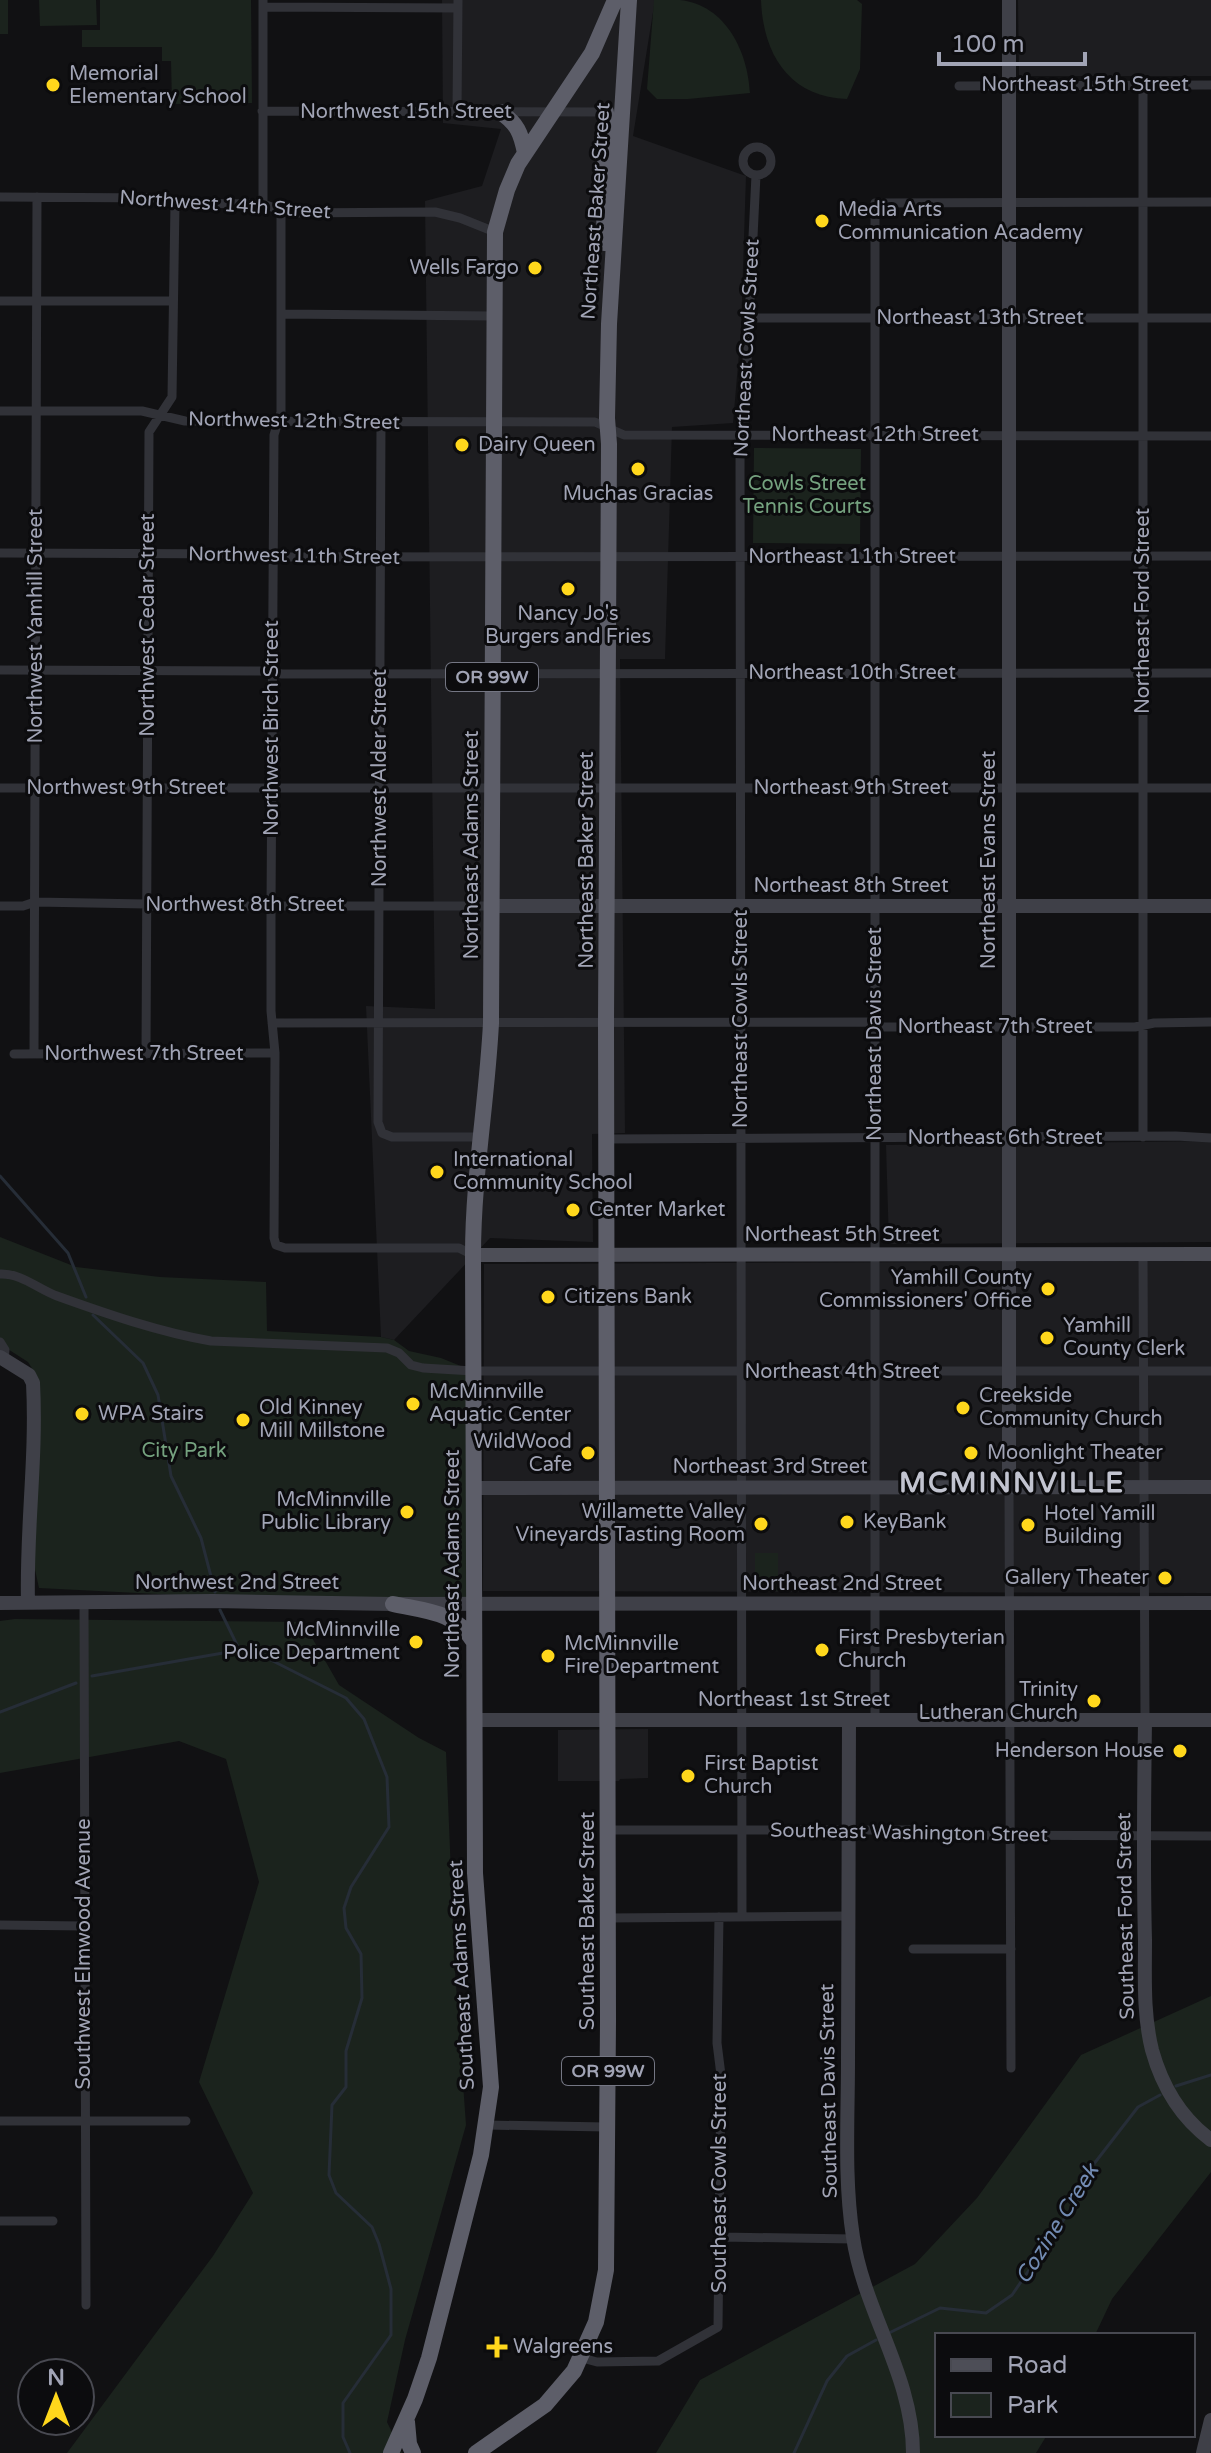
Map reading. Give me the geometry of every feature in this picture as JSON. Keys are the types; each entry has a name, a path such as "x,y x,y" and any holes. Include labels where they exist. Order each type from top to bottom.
{"highway":[{"name":"Northeast Adams Street","path":"474,1720 473,1255 475,1184 491,1023 495,232 507,190 525,153 592,53 615,0"},
{"name":"Northeast Baker Street","path":"608,1720 606,1023 609,324 614,112 629,0"},
{"path":"500,112 518,127 525,153"},
{"path":"393,1604 454,1620 474,1642"},
{"name":"Southeast Adams Street","path":"391,2453 429,2358 487,2125 491,2087 490,2050 475,1873 474,1720"},
{"name":"Southeast Baker Street","path":"476,2453 545,2405 591,2349 606,2270 608,1720"},
{"path":"406,2420 413,2453"}],"main road":[{"name":"Northeast 5th Street","path":"473,1255 1211,1254"}],"street":[{"name":"Northeast Evans Street","path":"1009,0 1011,2068"},
{"path":"263,204 263,3 458,4 457,111"},
{"name":"Northeast Ford Street","path":"1143,85 1143,1137"},
{"name":"Northeast 15th Street","path":"959,86 1211,85"},
{"name":"Northwest 15th Street","path":"262,111 551,112"},
{"path":"551,112 614,112"},
{"name":"Northeast Cowls Street","path":"741,1720 740,442 744,423 756,175"},
{"name":"Northwest 14th Street","path":"0,197 159,198 175,203 263,204 281,211 435,212 495,232"},
{"name":"Northwest Yamhill Street","path":"34,1054 37,197"},
{"path":"1009,202 1211,202"},
{"name":"Northeast Davis Street","path":"875,1720 875,203 1009,202"},
{"name":"Northwest Cedar Street","path":"146,1054 149,432 172,397 175,203"},
{"name":"Northwest Birch Street","path":"281,211 281,412 274,435 272,672 274,1238 276,1245 285,1248 459,1248 473,1255"},
{"path":"0,301 173,301"},
{"path":"282,314 493,316"},
{"name":"Northeast 13th Street","path":"749,318 1211,318"},
{"name":"Northwest 12th Street","path":"0,411 142,411 185,421 493,423"},
{"name":"Northwest Alder Street","path":"381,422 378,1122 382,1133 392,1137 481,1137"},
{"name":"Northeast 12th Street","path":"493,423 595,422 624,435 1211,436"},
{"name":"Northwest 11th Street","path":"0,553 493,557"},
{"name":"Northeast 11th Street","path":"493,557 1211,556"},
{"name":"Northeast 10th Street","path":"0,670 282,674 1211,673"},
{"name":"Northwest 9th Street","path":"0,788 492,788"},
{"name":"Northeast 9th Street","path":"492,788 1211,788"},
{"name":"Northwest 8th Street","path":"0,906 23,906 35,902 153,906 491,906"},
{"name":"Northeast 8th Street","path":"491,906 1211,906"},
{"name":"Northeast 7th Street","path":"491,1023 868,1022 884,1027 1135,1027 1211,1022"},
{"path":"272,1023 491,1023"},
{"name":"Northwest 7th Street","path":"14,1054 275,1053"},
{"name":"Northeast 6th Street","path":"607,1139 1211,1138"},
{"path":"1143,1255 1145,1720"},
{"name":"Northeast 4th Street","path":"0,1274 16,1276 53,1294 192,1338 387,1348 417,1367 473,1371 1211,1371"},
{"path":"0,1342 5,1350 2,1359 29,1375 33,1383 33,1467 27,1540 28,1602"},
{"name":"Northeast 3rd Street","path":"473,1488 1211,1487"},
{"name":"Southwest Elmwood Avenue","path":"84,1602 86,2305"},
{"name":"Northwest 2nd Street","path":"0,1603 473,1603"},
{"name":"Northeast 2nd Street","path":"473,1603 1211,1603"},
{"name":"Northeast 1st Street","path":"474,1720 1211,1720"},
{"path":"741,1720 742,1917"},
{"name":"Southeast Davis Street","path":"849,1720 848,2169 853,2239 872,2308 901,2380 909,2413 913,2453"},
{"name":"Southeast Ford Street","path":"1145,1720 1145,2001 1152,2048 1173,2100 1211,2140"},
{"name":"Southeast Washington Street","path":"608,1830 849,1829 912,1830 942,1835 1211,1836"},
{"path":"608,1918 848,1916"},
{"name":"Southeast Cowls Street","path":"591,2349 597,2362 658,2361 715,2330 719,2322 719,1917"},
{"path":"0,1925 84,1926"},
{"path":"913,1949 1011,1949"},
{"path":"0,2121 186,2121"},
{"path":"487,2125 607,2127"},
{"path":"0,2221 53,2221"},
{"path":"721,2237 853,2239"},
{"path":"591,2349 606,2360"},
{"path":"1203,2453 1211,2420"}],"shaded area":[{"path":"442,0 655,0 633,136 746,176 741,330 733,423 672,427 665,659 620,659 625,1133 592,1134 593,1242 490,1238 394,1340 381,1337 366,1006 435,1009 425,201 482,186 501,129 443,123"},
{"path":"1018,0 1211,0 1211,76 1019,76"},
{"path":"1211,1141 1211,1242 889,1244 886,1145"},
{"path":"1211,1261 1211,1593 483,1591 484,1264"},
{"path":"648,1729 648,1778 558,1781 558,1730"}],"green space":[{"path":"0,0 8,0 8,34 0,34"},
{"path":"39,0 96,0 97,25 40,26"},
{"path":"100,0 251,0 252,103 172,104 171,61 162,61 162,47 82,47 82,30 100,30"},
{"path":"654,0 680,0 696,4 722,21 732,33 745,62 750,93 657,99 647,89"},
{"path":"761,0 857,0 862,4 860,69 847,99 809,90 783,69 767,38"},
{"name":"Cowls Street Tennis Courts","path":"754,448 861,449 860,544 753,543"},
{"name":"City Park","path":"0,1237 76,1267 160,1277 266,1282 267,1331 381,1337 394,1340 409,1351 441,1358 473,1371 473,1603 335,1603 39,1588 34,1565 33,1370 28,1362 0,1344"},
{"path":"755,1553 778,1553 778,1591 755,1591"},
{"path":"0,1621 303,1622 339,1685 419,1738 446,1752 455,1971 466,2125 405,2340 387,2422 402,2453 67,2453 79,2437 96,2437 96,2414 213,2256 253,2193 199,2082 259,1882 226,1759 179,1741 0,1773"},
{"path":"1211,1996 1211,2172 1112,2299 1096,2333 935,2333 935,2437 1046,2437 1036,2453 656,2453 700,2380 915,2264 977,2198 1081,2055"}],"waterway":[{"path":"0,1176 68,1253 86,1297"},
{"path":"93,1315 143,1363 158,1395 171,1476 201,1538 215,1592"},
{"path":"220,1610 239,1649"},
{"name":"Cozine Creek","path":"92,1676 240,1650 263,1656 346,1698 364,1719 387,1777 389,1827 351,1887 344,1908 346,1928 361,1954 362,1998 346,2051 346,2087 332,2105 329,2175 336,2193 372,2227 391,2289 391,2335 343,2403 343,2437 350,2453"},
{"name":"Cozine Creek","path":"0,1712 76,1683"},
{"name":"Cozine Creek","path":"1176,2086 1211,2075"},
{"name":"Cozine Creek","path":"891,2332 940,2308 986,2313 1012,2295 1084,2190 1090,2169 1138,2107 1160,2095"},
{"name":"Cozine Creek","path":"794,2453 827,2381 847,2356 876,2340"}],"place":[{"name":"Memorial Elementary School","path":"53,85"},
{"name":"Media Arts Communication Academy","path":"822,221"},
{"name":"Wells Fargo","path":"535,268"},
{"name":"Dairy Queen","path":"462,445"},
{"name":"Muchas Gracias","path":"638,469"},
{"name":"Nancy Jo's Burgers and Fries","path":"568,589"},
{"name":"International Community School","path":"437,1172"},
{"name":"Center Market","path":"573,1210"},
{"name":"Yamhill County Commissioners' Office","path":"1048,1289"},
{"name":"Citizens Bank","path":"548,1297"},
{"name":"Yamhill County Clerk","path":"1047,1338"},
{"name":"McMinnville Aquatic Center","path":"413,1404"},
{"name":"Creekside Community Church","path":"963,1408"},
{"name":"WPA Stairs","path":"82,1414"},
{"name":"Old Kinney Mill Millstone","path":"243,1420"},
{"name":"WildWood Cafe","path":"588,1453"},
{"name":"Moonlight Theater","path":"971,1453"},
{"name":"McMinnville Public Library","path":"407,1512"},
{"name":"KeyBank","path":"847,1522"},
{"name":"Willamette Valley Vineyards Tasting Room","path":"761,1524"},
{"name":"Hotel Yamill Building","path":"1028,1525"},
{"name":"Gallery Theater","path":"1165,1578"},
{"name":"McMinnville Police Department","path":"416,1642"},
{"name":"First Presbyterian Church","path":"822,1650"},
{"name":"McMinnville Fire Department","path":"548,1656"},
{"name":"Trinity Lutheran Church","path":"1094,1701"},
{"name":"Henderson House","path":"1180,1751"},
{"name":"First Baptist Church","path":"688,1776"},
{"name":"Walgreens","path":"497,2347"}],"district":[{"name":"MCMINNVILLE","path":"1012,1483"}]}
